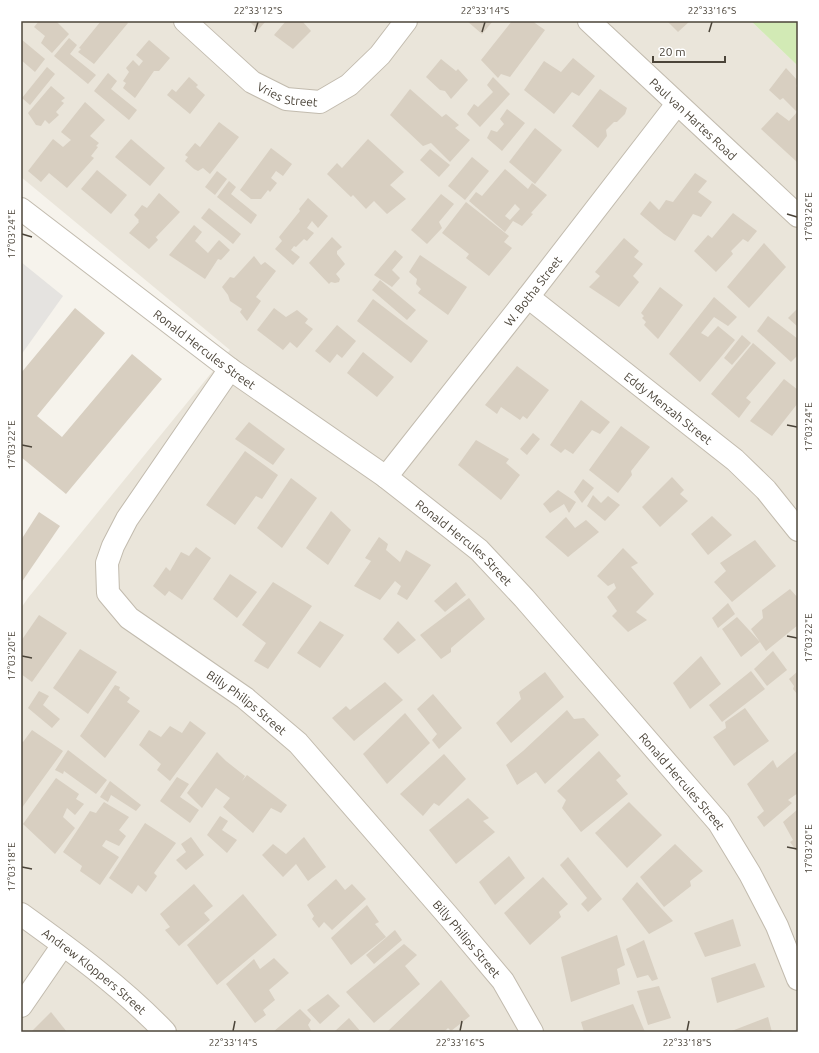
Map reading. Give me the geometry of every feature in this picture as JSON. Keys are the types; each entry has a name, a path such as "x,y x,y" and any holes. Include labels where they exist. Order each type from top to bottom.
{"street":[{"name":"Vries Street","path":"185,21 252,82 286,99 320,102 349,85 380,55 406,21"},
{"name":"Paul van Hartes Road","path":"589,21 798,216"},
{"name":"W. Botha Street","path":"386,477 528,297 677,104"},
{"name":"Ronald Hercules Street","path":"21,208 230,370 386,477 479,550 524,598 719,823 750,874 777,926 798,979"},
{"name":"Eddy Menzah Street","path":"528,297 735,460 766,490 798,530"},
{"name":"Billy Philips Street","path":"230,370 126,519 113,546 107,563 108,593 128,618 245,698 298,744 503,981 532,1032"},
{"name":"Andrew Kloppers Street","path":"21,914 63,945 134,1002 165,1032"},
{"path":"21,1006 63,945"}],"shaded area":[{"path":"21,21 751,21 798,66 798,1032 21,1032 21,608 230,350 21,177"},
{"path":"21,262 63,296 21,355"}],"green space":[{"path":"751,21 798,21 798,66"}],"building":[{"path":"39,21 58,21 57,22 69,34 52,53 41,43 45,36 34,27"},
{"path":"101,21 126,21 128,23 94,64 78,52 81,49 79,48"},
{"path":"249,21 266,21 258,30"},
{"path":"286,21 302,21 311,31 293,49 274,35"},
{"path":"467,21 493,21 482,34"},
{"path":"512,21 532,21 545,30 510,77 501,74 498,78 481,60"},
{"path":"667,21 690,21 678,32"},
{"path":"69,38 77,45 70,54 96,75 88,84 54,56"},
{"path":"21,39 45,59 35,72 21,60"},
{"path":"149,40 170,58 159,71 154,71 135,98 123,88 126,83 123,81 129,72 126,68 133,60 139,66 143,61 136,55"},
{"path":"573,58 595,76 579,96 572,92 554,114 524,90 544,61 561,72"},
{"path":"441,59 456,71 458,69 468,80 451,99 445,91 440,90 426,77"},
{"path":"47,67 55,74 30,105 22,98"},
{"path":"786,68 798,81 796,86 798,89 798,109 796,111 783,98 780,100 769,90"},
{"path":"108,73 117,81 111,89 137,110 129,120 94,91"},
{"path":"189,77 198,85 196,87 205,95 190,114 167,95 172,89 176,92"},
{"path":"493,77 510,94 480,127 467,114 474,104 478,107 493,92 487,85"},
{"path":"51,86 65,98 61,101 64,103 56,112 59,115 49,124 45,120 41,126 36,125 28,113"},
{"path":"410,89 442,117 446,114 459,125 455,128 470,140 450,162 431,143 423,146 390,115"},
{"path":"600,89 627,108 625,114 606,130 607,136 598,148 572,126"},
{"path":"85,102 105,120 90,136 99,143 96,146 98,147 91,156 94,158 67,188 49,173 41,182 28,171 53,139 63,147 71,140 61,132"},
{"path":"507,109 525,123 502,151 487,138 491,130 497,132 504,124 500,119"},
{"path":"798,111 797,162 761,129 777,112 789,121"},
{"path":"219,122 239,137 210,174 203,168 198,171 185,161 188,157 185,155 195,143 200,147"},
{"path":"535,128 562,150 535,184 509,162"},
{"path":"131,139 165,168 150,186 115,157"},
{"path":"368,139 404,172 390,185 406,199 387,214 374,201 366,209 353,195 351,197 327,174 337,163 342,168"},
{"path":"271,148 292,164 283,176 276,171 271,178 277,183 270,192 268,190 261,199 251,199 240,190"},
{"path":"430,149 450,165 439,177 420,160"},
{"path":"472,157 489,171 465,200 448,186"},
{"path":"505,169 528,189 532,183 547,195 522,226 513,221 505,232 469,201 476,192 482,196","holes":["515,204 520,209 510,220 505,216"]},
{"path":"97,170 127,195 111,214 81,189"},
{"path":"217,171 227,179 215,195 205,187"},
{"path":"695,173 707,181 698,192 712,202 701,217 693,214 675,241 640,214 650,201 659,210 666,200 673,202"},
{"path":"229,181 236,187 231,194 257,215 251,224 217,197"},
{"path":"159,193 180,212 156,237 155,236 158,240 149,249 129,233 139,222 134,215 142,205 147,208"},
{"path":"441,194 454,204 439,222 442,228 427,244 411,230"},
{"path":"308,198 328,216 318,228 312,221 307,228 314,233 307,241 304,239 291,250 300,257 293,265 275,249 282,241 279,237 300,211 299,209"},
{"path":"466,202 509,236 504,242 512,248 489,276 466,258 469,254 442,233"},
{"path":"209,208 241,234 233,244 201,218"},
{"path":"733,213 757,231 748,242 743,239 731,251 733,254 716,272 694,251 708,235 712,238"},
{"path":"194,225 202,232 195,241 208,253 219,240 230,250 221,260 218,259 205,279 169,255"},
{"path":"332,237 342,247 337,251 337,254 345,264 336,274 340,279 339,282 331,282 329,284 309,263"},
{"path":"624,238 639,251 634,257 643,264 633,276 639,282 619,307 589,287 600,276 595,272"},
{"path":"764,243 786,267 749,308 727,287"},
{"path":"395,250 403,257 392,270 400,278 392,287 374,275"},
{"path":"420,255 467,287 448,315 418,293 421,289 416,284 417,279 409,272"},
{"path":"254,256 261,265 265,262 276,271 256,297 261,301 247,321 240,312 242,309 230,301 228,295 222,287 230,277 234,278"},
{"path":"380,280 416,310 407,320 372,290"},
{"path":"660,287 683,305 658,339 644,325 646,322 642,318 644,316 641,313"},
{"path":"714,297 737,317 728,326 714,317 701,333 708,337 718,326 735,340 700,382 669,354"},
{"path":"373,299 428,341 411,363 357,321"},
{"path":"75,308 105,333 37,416 62,437 132,354 162,379 66,494 21,457 21,373"},
{"path":"274,308 286,317 297,310 308,319 305,323 313,329 297,348 290,342 283,350 257,330"},
{"path":"798,308 798,327 788,318"},
{"path":"768,316 798,339 798,355 791,362 757,331"},
{"path":"337,325 356,341 342,358 337,354 330,363 315,351"},
{"path":"742,335 751,343 732,365 724,358"},
{"path":"753,343 776,363 746,398 751,402 739,418 711,394"},
{"path":"363,352 394,377 377,397 347,373"},
{"path":"517,366 549,390 527,419 523,416 520,420 501,407 497,414 485,405"},
{"path":"784,379 798,390 798,403 772,436 750,421"},
{"path":"581,400 610,422 600,434 592,430 573,454 565,449 561,453 550,445"},
{"path":"249,422 285,449 273,465 235,439"},
{"path":"621,426 650,447 631,471 632,475 618,493 589,470"},
{"path":"533,433 540,439 527,455 520,449"},
{"path":"476,440 509,459 506,463 520,475 501,500 458,465"},
{"path":"245,451 278,475 262,499 256,496 235,525 206,505"},
{"path":"672,477 684,490 680,494 688,501 660,527 642,507"},
{"path":"291,478 317,498 282,548 257,528"},
{"path":"583,479 594,488 582,503 574,492"},
{"path":"558,490 576,502 569,513 564,504 550,513 543,504"},
{"path":"593,495 601,503 608,496 620,505 605,521 587,506"},
{"path":"331,511 351,530 328,565 306,548"},
{"path":"39,512 60,526 21,583 21,540"},
{"path":"712,516 732,535 708,555 691,534"},
{"path":"566,517 575,528 586,520 599,532 568,557 545,537"},
{"path":"379,537 388,544 386,550 400,562 406,550 431,565 407,600 397,594 401,586 395,581 380,600 354,586 371,561 365,558"},
{"path":"755,540 776,566 732,602 714,582 726,571 720,563"},
{"path":"196,547 211,558 182,600 169,591 165,596 153,586 166,567 170,571 181,552 189,556"},
{"path":"623,548 638,563 631,567 654,594 636,612 647,620 628,632 612,616 617,611 607,597 616,588 614,583 608,586 597,576"},
{"path":"230,574 257,592 237,618 213,599"},
{"path":"273,582 312,606 268,669 254,661 266,643 242,625"},
{"path":"456,582 466,595 445,612 434,601"},
{"path":"790,589 798,598 798,625 766,651 751,629 763,618 762,610"},
{"path":"469,598 485,619 451,648 451,652 441,659 420,635"},
{"path":"728,603 735,614 718,628 712,618"},
{"path":"39,615 67,633 32,682 21,674 21,641"},
{"path":"737,617 760,642 741,657 722,629"},
{"path":"320,621 344,635 320,668 297,653"},
{"path":"398,621 416,640 398,654 383,639"},
{"path":"80,649 117,672 88,714 53,688"},
{"path":"773,651 787,670 767,686 754,669"},
{"path":"701,656 721,684 690,709 673,683"},
{"path":"751,671 765,689 722,722 709,705"},
{"path":"798,671 798,695 793,689 794,686 789,679"},
{"path":"545,672 564,697 511,743 496,723 521,699 519,692"},
{"path":"385,682 403,700 354,741 332,718 346,706 350,710"},
{"path":"115,685 120,687 119,690 130,698 127,702 140,711 105,758 80,736"},
{"path":"39,691 49,696 43,705 60,719 52,728 28,708"},
{"path":"433,694 462,728 439,749 432,740 437,734 417,709"},
{"path":"745,708 769,741 734,766 713,737 726,728 725,722"},
{"path":"567,710 574,719 584,718 599,735 545,784 536,772 517,785 506,765"},
{"path":"405,713 430,743 387,784 363,754"},
{"path":"190,721 206,733 170,781 157,770 161,764 139,745 149,730 161,737 170,726 182,733"},
{"path":"32,730 63,751 21,809 21,741 23,742"},
{"path":"68,750 107,780 96,794 64,771 63,774 55,770"},
{"path":"798,750 798,793 788,800 792,803 764,827 757,817 764,811 747,784 773,760 777,768"},
{"path":"599,751 621,776 616,780 628,794 581,832 562,808 566,800 557,791"},
{"path":"217,752 245,776 242,781 247,775 287,805 281,813 271,808 253,833 223,807 230,798 216,788 202,808 187,793"},
{"path":"444,754 466,779 439,806 434,803 423,816 400,794"},
{"path":"177,777 189,784 180,797 199,810 190,823 160,801"},
{"path":"56,778 79,794 76,799 84,804 75,815 67,808 63,817 75,828 55,854 23,824"},
{"path":"110,781 141,805 136,811 111,795 108,802 100,797"},
{"path":"468,798 489,818 483,821 495,832 456,864 429,830"},
{"path":"104,802 129,817 119,830 126,836 119,846 106,840 102,846 119,857 100,885 80,871 82,866 63,852 90,811 96,813"},
{"path":"629,802 662,835 627,868 595,833"},
{"path":"798,809 798,853 790,842 793,840 783,822"},
{"path":"220,816 228,821 222,830 237,840 227,853 207,835"},
{"path":"145,823 176,843 154,873 157,876 146,892 138,885 132,894 109,878"},
{"path":"191,837 204,855 186,870 176,860 186,852 181,844"},
{"path":"304,837 326,867 308,881 296,864 283,877 262,855 273,844 286,854"},
{"path":"675,844 703,871 690,881 691,886 664,907 640,877"},
{"path":"509,856 525,878 495,905 479,882"},
{"path":"568,857 602,899 588,912 581,904 587,898 560,865"},
{"path":"543,877 568,904 559,912 561,917 530,945 504,913"},
{"path":"336,879 345,890 352,884 366,899 332,930 324,922 319,928 312,919 314,916 307,905"},
{"path":"637,882 673,921 649,934 622,899"},
{"path":"194,884 213,906 204,913 210,920 179,946 165,930 170,927 160,914"},
{"path":"243,894 277,935 217,985 187,945"},
{"path":"367,905 379,922 375,924 386,937 351,965 331,938"},
{"path":"733,919 741,946 705,957 694,933"},
{"path":"395,930 402,940 374,964 366,955"},
{"path":"617,935 625,965 617,969 620,984 571,1002 561,957"},
{"path":"644,940 658,979 652,981 648,975 637,978 626,949"},
{"path":"404,944 417,955 405,966 420,984 374,1023 346,992"},
{"path":"274,958 289,973 269,990 275,1000 263,1010 266,1015 255,1023 226,984 254,959 260,969"},
{"path":"755,963 765,987 717,1003 711,978"},
{"path":"441,980 470,1016 451,1031 448,1028 444,1032 387,1032"},
{"path":"659,986 671,1018 648,1025 637,991"},
{"path":"328,994 340,1006 320,1024 307,1010"},
{"path":"633,1004 645,1032 584,1032 581,1022"},
{"path":"300,1009 311,1020 308,1025 312,1032 273,1032"},
{"path":"51,1012 67,1032 31,1032"},
{"path":"768,1017 772,1032 729,1032"},
{"path":"349,1018 361,1032 334,1032"}]}
